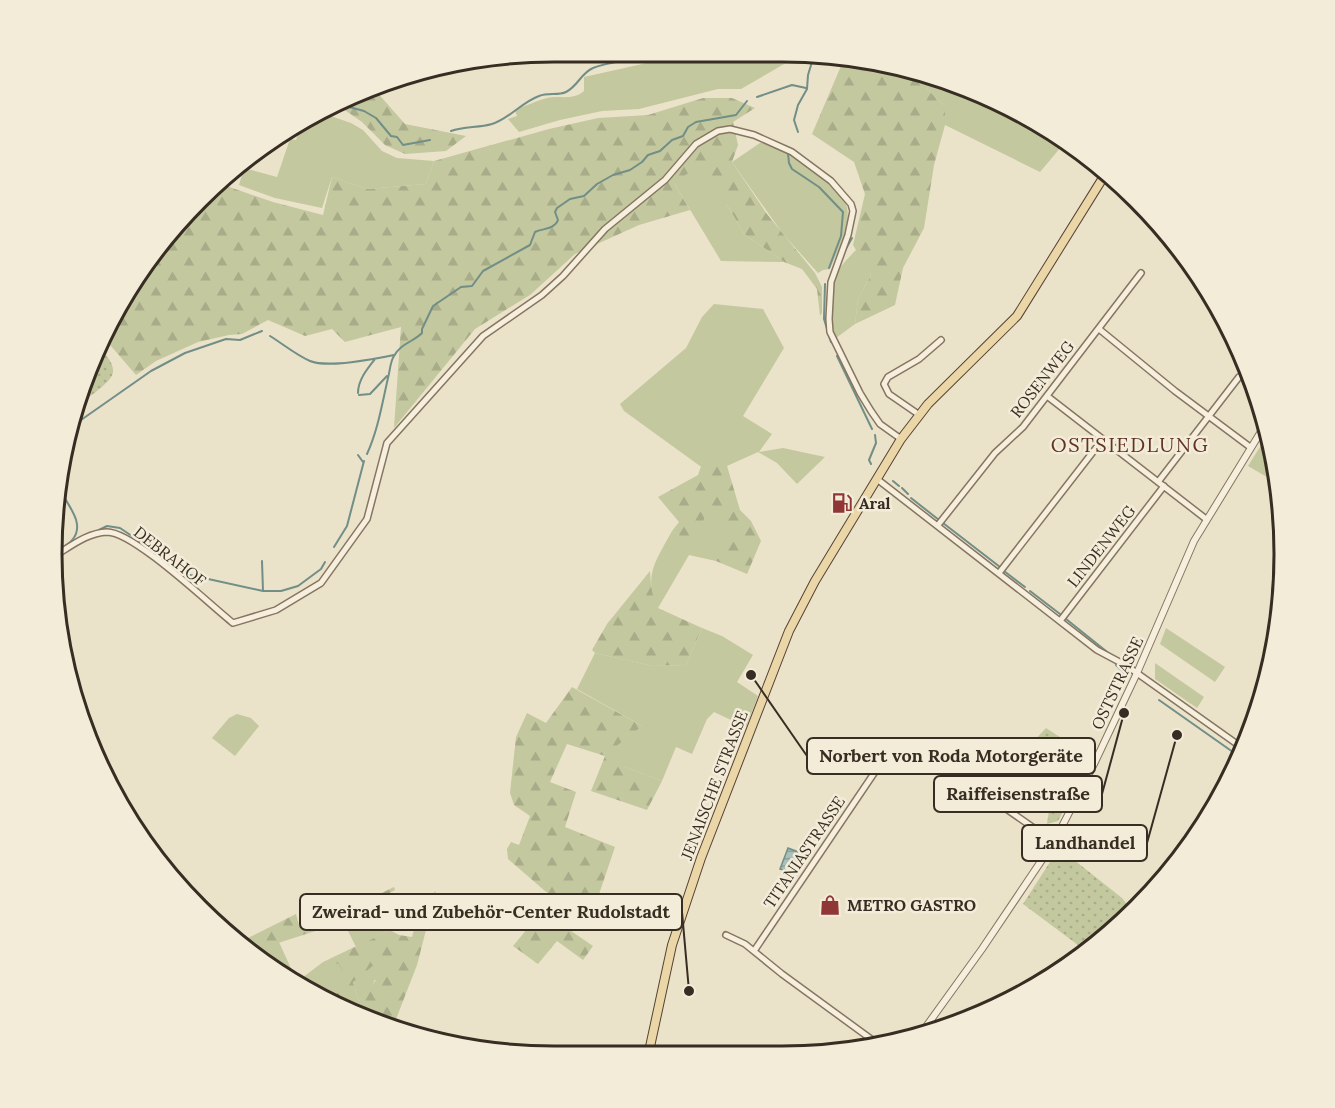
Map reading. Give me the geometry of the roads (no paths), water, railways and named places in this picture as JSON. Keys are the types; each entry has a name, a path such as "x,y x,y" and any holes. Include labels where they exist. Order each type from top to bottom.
{"main road":[{"name":"JENAISCHE STRASSE","path":"651,1046 667,961 701,858 789,631 815,581 918,414 1017,316 1102,180"}],"street":[{"name":"DEBRAHOF","path":"62,551 81,539 97,533 119,534 151,555 233,623 276,610 321,583 367,519 387,443 483,336 549,289 605,229 665,180 696,144 709,135 730,129 754,135 792,152 831,181 851,204 853,211 849,235 831,282 830,332 871,411 880,424 901,439"},
{"name":"ROSENWEG","path":"938,525 995,453 1023,427 1141,273"},
{"path":"1099,329 1250,447"},
{"path":"918,414 889,394 884,384 888,377 920,359 941,340"},
{"path":"1158,482 1239,377"},
{"path":"1047,396 1206,519"},
{"name":"OSTSTRASSE","path":"928,1023 994,933 1054,842 1137,673 1180,572 1206,519 1259,434"},
{"path":"999,573 1103,439"},
{"path":"877,478 1097,650 1137,673 1235,744"},
{"name":"LINDENWEG","path":"1060,621 1164,486"},
{"name":"TITANIASTRASSE","path":"754,951 885,757 898,748 907,746 926,755 1054,842"},
{"path":"726,935 745,944 870,1038"}],"water":[{"path":"788,848 801,853 793,873 780,869"}],"waterway":[{"path":"451,131 492,124 539,96 566,92 585,73 613,62"},
{"path":"798,132 794,120 798,105 807,89 812,63"},
{"path":"757,97 792,85 806,88"},
{"path":"367,454 377,426 393,358 400,349 422,333 433,306 461,287 472,286 483,271 530,245 535,232 556,223 557,208 570,199 584,196 597,184 613,175 630,170 648,155 660,151 672,140 683,136 688,127 696,122 736,115 747,101"},
{"path":"348,107 364,111 376,118 391,136 397,137 403,145 430,140"},
{"path":"788,154 792,169 819,187 843,212 841,236 829,268"},
{"path":"843,254 852,238"},
{"path":"825,284 824,319 831,342"},
{"path":"80,421 151,371 185,353 226,339 240,340 262,331"},
{"path":"270,336 300,356 318,363 351,362 394,355"},
{"path":"837,356 872,429"},
{"path":"358,393 361,379 375,359"},
{"path":"359,395 370,394 387,376"},
{"path":"871,464 869,460 876,443 875,435"},
{"path":"358,455 363,462"},
{"path":"334,547 347,526 364,461"},
{"path":"893,481 899,486"},
{"path":"902,488 908,494"},
{"path":"911,498 939,520"},
{"path":"62,547 71,541 77,526 76,519 65,499"},
{"path":"943,523 1000,567"},
{"path":"99,530 107,526 120,528 190,575 263,591 281,591 298,586 321,569 325,562"},
{"path":"262,561 263,591"},
{"path":"1004,571 1025,587"},
{"path":"1030,591 1060,614"},
{"path":"1066,619 1111,655"},
{"path":"1116,665 1128,677"},
{"path":"1159,700 1232,751"}],"place":[{"name":"Aral","path":"842,503"},
{"name":"Norbert von Roda Motorgeräte","path":"751,675"},
{"name":"Raiffeisenstraße","path":"1124,713"},
{"name":"Landhandel","path":"1177,735"},
{"name":"METRO GASTRO","path":"830,905"},
{"name":"Zweirad- und Zubehör-Center Rudolstadt","path":"689,991"}],"district":[{"name":"OSTSIEDLUNG","path":"1130,444"}]}
